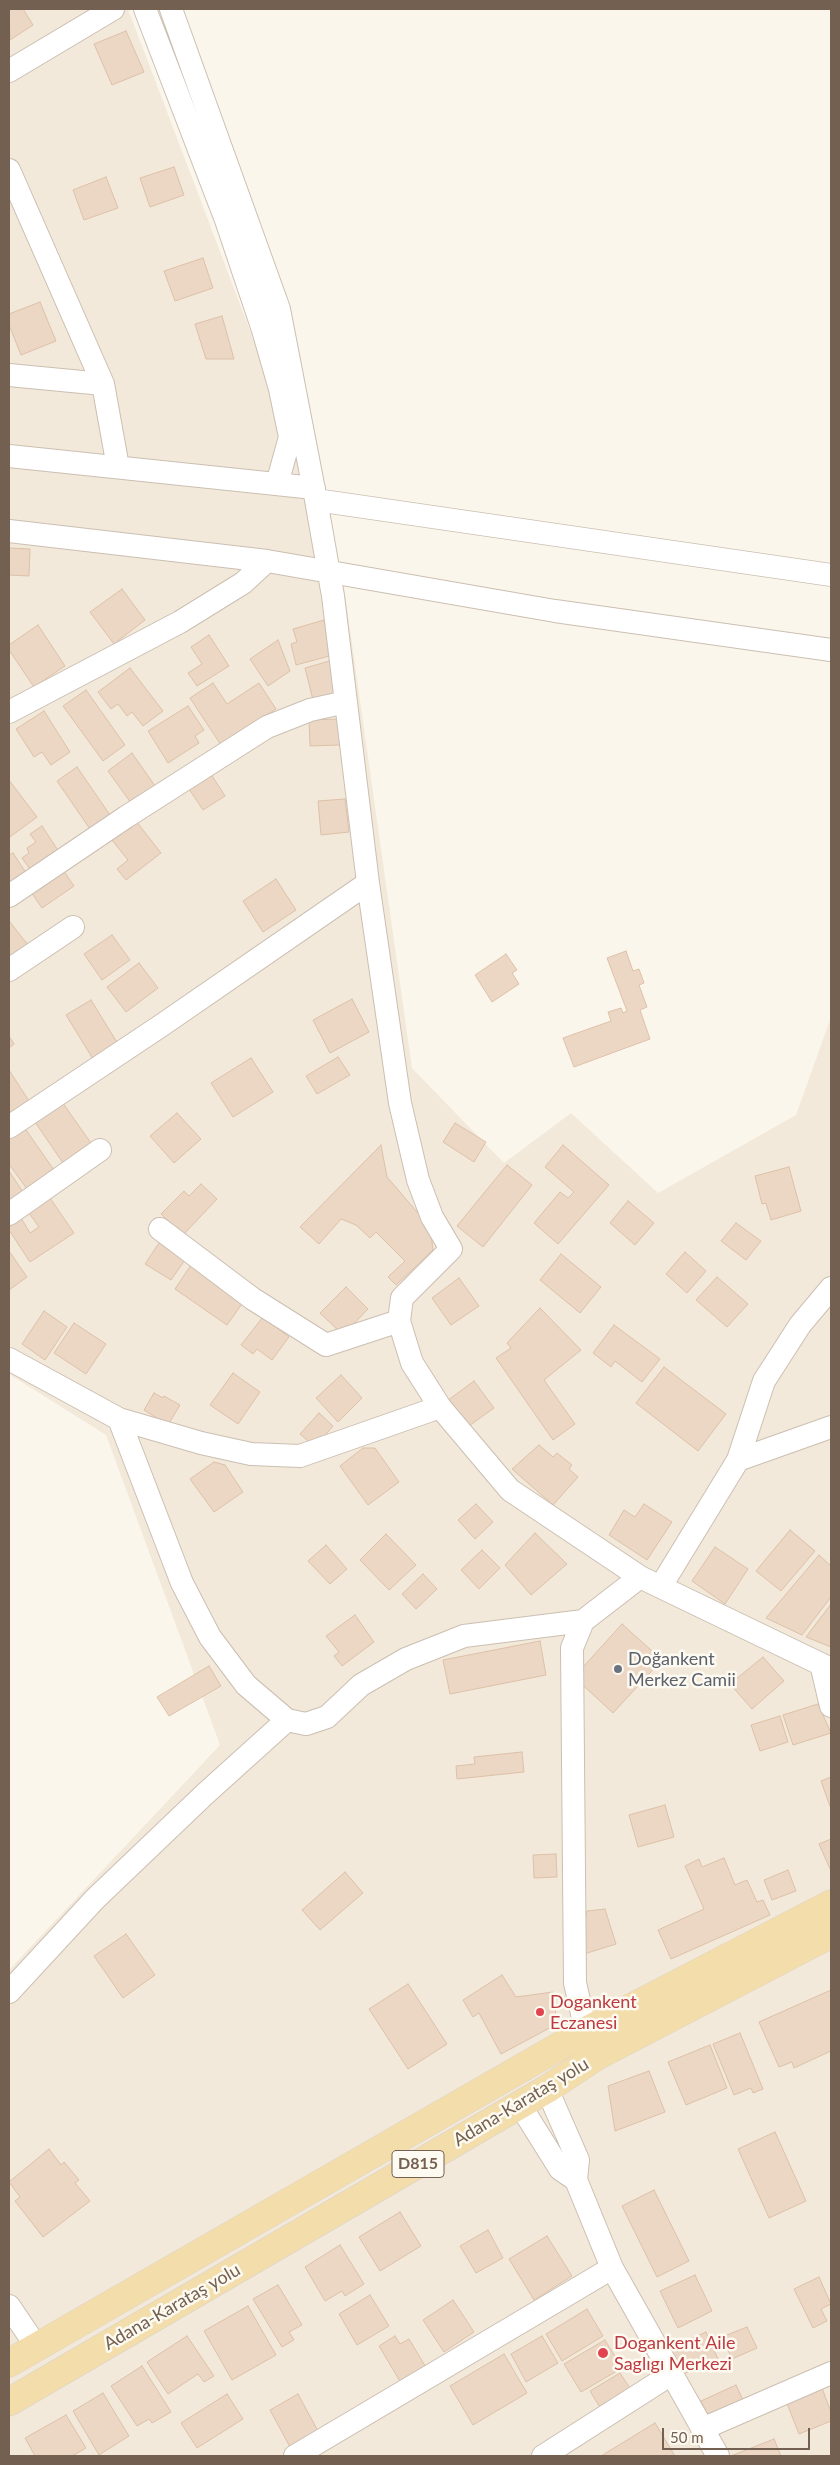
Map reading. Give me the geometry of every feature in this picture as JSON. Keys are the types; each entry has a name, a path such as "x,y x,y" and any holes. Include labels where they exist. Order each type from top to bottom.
{"main road":[{"name":"Adana-Karataş yolu","path":"9,2363 586,2031 831,1904"},
{"name":"Adana-Karataş yolu","path":"9,2402 520,2105 597,2056 831,1934"}],"street":[{"path":"9,71 114,9"},
{"path":"145,9 226,220 263,330 280,389 290,437 277,484"},
{"path":"171,9 279,309 329,573 368,883 400,1103 418,1180 432,1217 451,1249 402,1298 399,1321 412,1363 440,1406 510,1490 640,1577 826,1667 831,1706"},
{"path":"9,170 104,384 118,467"},
{"path":"9,375 104,384"},
{"path":"9,456 277,484 315,494 831,575"},
{"path":"9,531 267,561 555,611 831,650"},
{"path":"9,712 180,622 242,583 267,561"},
{"path":"9,896 126,817 267,726 310,710 346,702"},
{"path":"9,1127 162,1025 368,883"},
{"path":"9,970 73,927"},
{"path":"9,1214 100,1150"},
{"path":"160,1229 252,1299 326,1345 399,1321"},
{"path":"661,1586 738,1460 764,1381 800,1325 831,1288"},
{"path":"9,1359 119,1419 251,1454 300,1456 440,1406"},
{"path":"119,1419 182,1583 210,1637 246,1685 287,1720 306,1724 327,1717 361,1685 406,1659 464,1636 583,1621"},
{"path":"738,1460 831,1427"},
{"path":"597,2056 586,2031 575,1983 572,1648 583,1621 640,1577"},
{"path":"9,1992 95,1899 205,1794 287,1720"},
{"path":"547,2089 578,2160 576,2180 612,2268 670,2375 718,2456"},
{"path":"520,2105 560,2169 576,2180"},
{"path":"295,2456 612,2268"},
{"path":"9,2306 36,2346"},
{"path":"702,2429 831,2373"},
{"path":"544,2456 670,2375"}],"shaded area":[{"path":"9,9 128,9 342,573 412,1068 504,1163 571,1113 658,1193 796,1115 831,1017 831,2456 9,2456 9,1970 220,1745 106,1435 9,1374"}],"building":[{"path":"9,9 23,9 33,25 10,40"},
{"path":"126,31 144,72 112,85 94,44"},
{"path":"174,167 184,195 150,207 140,178"},
{"path":"106,177 118,208 84,220 73,190"},
{"path":"203,258 213,288 175,301 164,271"},
{"path":"40,302 56,341 21,355 9,325 9,314"},
{"path":"222,316 234,359 206,359 195,324"},
{"path":"9,548 30,549 29,576 9,575"},
{"path":"122,589 145,620 114,644 90,612"},
{"path":"324,620 333,655 296,665 291,644 297,642 293,629"},
{"path":"38,625 65,666 34,687 9,650 9,645"},
{"path":"209,635 229,666 197,686 188,673 202,664 191,647"},
{"path":"278,640 290,671 268,686 250,659"},
{"path":"333,660 341,693 313,700 305,668"},
{"path":"130,668 163,711 143,726 132,712 127,716 118,704 111,709 98,692"},
{"path":"213,683 227,704 259,683 276,709 221,745 190,698"},
{"path":"86,690 125,745 103,761 63,706"},
{"path":"188,706 204,730 195,736 199,743 168,763 148,731"},
{"path":"44,711 70,752 51,765 42,752 34,757 16,729"},
{"path":"339,719 340,745 310,746 309,720"},
{"path":"132,753 155,786 131,803 108,771"},
{"path":"77,767 110,815 90,829 57,781"},
{"path":"209,771 225,796 203,810 187,786"},
{"path":"9,780 37,817 10,837 9,835"},
{"path":"345,799 349,832 321,835 318,801"},
{"path":"136,821 161,853 126,880 117,869 128,860 112,840"},
{"path":"42,826 61,855 33,873 22,858 29,853 27,848 36,842 30,834"},
{"path":"13,853 30,879 9,886 9,855"},
{"path":"63,870 74,886 42,908 31,892"},
{"path":"276,879 296,910 263,932 243,901"},
{"path":"9,921 29,946 13,959 9,954"},
{"path":"112,935 130,960 102,980 84,954"},
{"path":"626,951 633,971 639,969 644,983 639,985 647,1007 640,1010 650,1039 574,1067 563,1038 611,1021 608,1012 621,1008 623,1013 627,1011 607,958"},
{"path":"506,954 517,970 512,973 519,984 492,1002 475,975"},
{"path":"139,963 158,988 126,1012 107,987"},
{"path":"352,999 369,1032 330,1053 313,1020"},
{"path":"91,1000 118,1044 93,1059 66,1015"},
{"path":"9,1036 14,1044 9,1048"},
{"path":"338,1057 350,1075 317,1094 306,1076"},
{"path":"251,1058 273,1092 233,1117 211,1083"},
{"path":"9,1070 29,1101 9,1115"},
{"path":"62,1102 91,1143 63,1163 35,1122"},
{"path":"177,1113 201,1139 174,1163 150,1136"},
{"path":"455,1123 486,1142 474,1162 443,1142"},
{"path":"24,1127 54,1170 27,1189 9,1164 9,1138"},
{"path":"381,1145 387,1177 430,1227 433,1250 396,1285 388,1277 405,1261 376,1232 370,1238 356,1225 341,1219 319,1244 300,1227"},
{"path":"563,1145 609,1185 558,1244 534,1223 560,1192 568,1198 574,1192 545,1167"},
{"path":"507,1165 532,1185 483,1247 457,1226"},
{"path":"789,1167 801,1211 771,1220 766,1203 762,1204 755,1176"},
{"path":"9,1171 23,1192 9,1202"},
{"path":"201,1184 217,1199 183,1235 161,1214 184,1191 189,1196"},
{"path":"50,1198 74,1233 30,1262 9,1230 9,1227 21,1218 30,1233 39,1227 29,1213"},
{"path":"628,1201 654,1223 635,1245 610,1223"},
{"path":"736,1223 761,1241 746,1260 721,1241"},
{"path":"161,1240 187,1257 171,1280 145,1264"},
{"path":"9,1251 27,1277 9,1290"},
{"path":"685,1252 706,1271 687,1293 666,1274"},
{"path":"561,1254 601,1287 580,1313 540,1280"},
{"path":"191,1265 244,1301 227,1325 175,1289"},
{"path":"717,1277 748,1304 727,1327 696,1300"},
{"path":"459,1278 479,1306 451,1325 432,1298"},
{"path":"346,1287 368,1309 343,1335 320,1313"},
{"path":"540,1308 581,1350 544,1380 575,1424 553,1440 496,1358 511,1348 507,1343"},
{"path":"44,1311 67,1327 45,1360 22,1344"},
{"path":"263,1317 289,1337 272,1360 257,1349 253,1354 241,1345"},
{"path":"74,1323 106,1344 86,1374 54,1353"},
{"path":"614,1325 660,1359 642,1382 615,1361 611,1367 593,1353"},
{"path":"664,1367 726,1414 698,1451 636,1403"},
{"path":"233,1373 260,1392 238,1424 210,1405"},
{"path":"341,1375 362,1398 338,1422 316,1398"},
{"path":"474,1381 494,1408 466,1428 447,1401"},
{"path":"154,1393 180,1405 168,1425 144,1410"},
{"path":"319,1413 333,1426 315,1447 300,1434"},
{"path":"539,1445 553,1457 557,1453 572,1465 569,1469 578,1477 553,1505 512,1469"},
{"path":"363,1448 375,1448 399,1482 368,1505 340,1466"},
{"path":"214,1462 225,1465 243,1492 214,1512 190,1479"},
{"path":"476,1504 493,1522 475,1539 458,1520"},
{"path":"644,1504 672,1522 647,1560 609,1535 624,1510 635,1517"},
{"path":"790,1530 815,1551 781,1591 756,1571"},
{"path":"535,1533 567,1564 531,1595 505,1565"},
{"path":"386,1534 416,1565 389,1590 360,1560"},
{"path":"326,1545 347,1569 330,1584 308,1561"},
{"path":"715,1547 748,1569 725,1604 692,1581"},
{"path":"482,1550 500,1568 479,1589 461,1570"},
{"path":"819,1555 831,1566 831,1597 802,1635 766,1618"},
{"path":"423,1574 437,1589 416,1609 402,1594"},
{"path":"831,1604 831,1647 806,1637"},
{"path":"355,1615 374,1642 342,1666 334,1656 339,1652 326,1636"},
{"name":"Doğankent Merkez Camii","path":"622,1624 662,1660 613,1713 574,1677"},
{"path":"540,1641 546,1675 450,1694 443,1660"},
{"path":"763,1657 784,1681 752,1709 730,1684"},
{"path":"209,1666 221,1686 169,1716 157,1697"},
{"path":"818,1704 831,1733 793,1745 783,1715"},
{"path":"780,1716 788,1742 760,1751 751,1725"},
{"path":"522,1752 524,1772 457,1779 456,1766 475,1764 474,1757"},
{"path":"831,1777 831,1809 821,1781"},
{"path":"665,1805 674,1837 638,1847 629,1815"},
{"path":"831,1839 831,1871 819,1844"},
{"path":"556,1854 557,1877 534,1878 533,1855"},
{"path":"724,1858 735,1885 747,1880 757,1902 763,1900 770,1915 671,1959 658,1930 704,1909 685,1866 699,1859 702,1867"},
{"path":"788,1870 796,1891 772,1900 764,1880"},
{"path":"345,1872 363,1893 320,1930 302,1910"},
{"path":"605,1909 616,1944 584,1954 579,1940 587,1911"},
{"path":"126,1934 155,1975 123,1998 94,1956"},
{"path":"502,1975 516,1997 553,1992 557,2024 501,2054 479,2013 473,2017 463,2000"},
{"path":"408,1984 447,2044 408,2069 369,2009"},
{"path":"831,1990 831,2051 794,2068 792,2062 779,2067 759,2022"},
{"path":"740,2033 763,2089 753,2093 751,2088 734,2095 713,2044"},
{"path":"710,2045 727,2088 686,2105 668,2062"},
{"path":"649,2071 665,2112 615,2131 608,2086"},
{"path":"775,2132 806,2201 769,2218 738,2149"},
{"path":"49,2149 61,2165 64,2162 79,2180 75,2183 90,2201 43,2237 15,2201 20,2197 9,2182"},
{"path":"654,2190 689,2261 657,2277 622,2206"},
{"path":"400,2212 421,2246 380,2271 359,2237"},
{"path":"488,2230 503,2258 476,2273 460,2246"},
{"path":"547,2236 572,2276 534,2300 509,2259"},
{"path":"340,2245 364,2284 345,2296 342,2291 325,2301 305,2267"},
{"path":"695,2275 712,2311 678,2328 660,2291"},
{"path":"819,2277 831,2304 821,2309 827,2321 813,2328 794,2289"},
{"path":"278,2285 302,2325 289,2332 294,2340 282,2347 253,2299"},
{"path":"370,2295 389,2326 357,2345 339,2314"},
{"path":"453,2300 474,2332 444,2352 423,2320"},
{"path":"248,2306 276,2355 232,2380 204,2331"},
{"path":"587,2309 603,2336 562,2361 546,2334"},
{"path":"747,2327 757,2348 732,2359 722,2337"},
{"path":"706,2332 718,2359 681,2375 669,2349"},
{"path":"187,2336 214,2376 204,2382 198,2374 168,2394 147,2362"},
{"path":"395,2336 400,2344 409,2339 427,2369 401,2383 379,2346"},
{"path":"542,2336 558,2363 526,2382 511,2354"},
{"path":"605,2340 622,2368 581,2392 564,2364"},
{"path":"504,2354 527,2393 473,2425 450,2386"},
{"path":"142,2366 171,2412 152,2423 149,2419 137,2426 111,2386"},
{"path":"620,2373 635,2396 604,2414 590,2391"},
{"path":"736,2385 744,2402 709,2418 701,2401"},
{"path":"822,2388 831,2412 831,2421 799,2434 786,2401"},
{"path":"103,2393 129,2436 99,2455 73,2411"},
{"path":"227,2394 243,2419 197,2448 181,2423"},
{"path":"298,2394 318,2431 290,2447 270,2410"},
{"path":"66,2415 86,2448 72,2456 35,2456 25,2438"},
{"path":"655,2423 675,2456 601,2456"},
{"path":"774,2439 781,2456 731,2456"}],"place":[{"name":"Doğankent Merkez Camii","path":"618,1669"},
{"name":"Dogankent Eczanesi","path":"540,2012"},
{"name":"Dogankent Aile Saglıgı Merkezi","path":"603,2353"}]}
